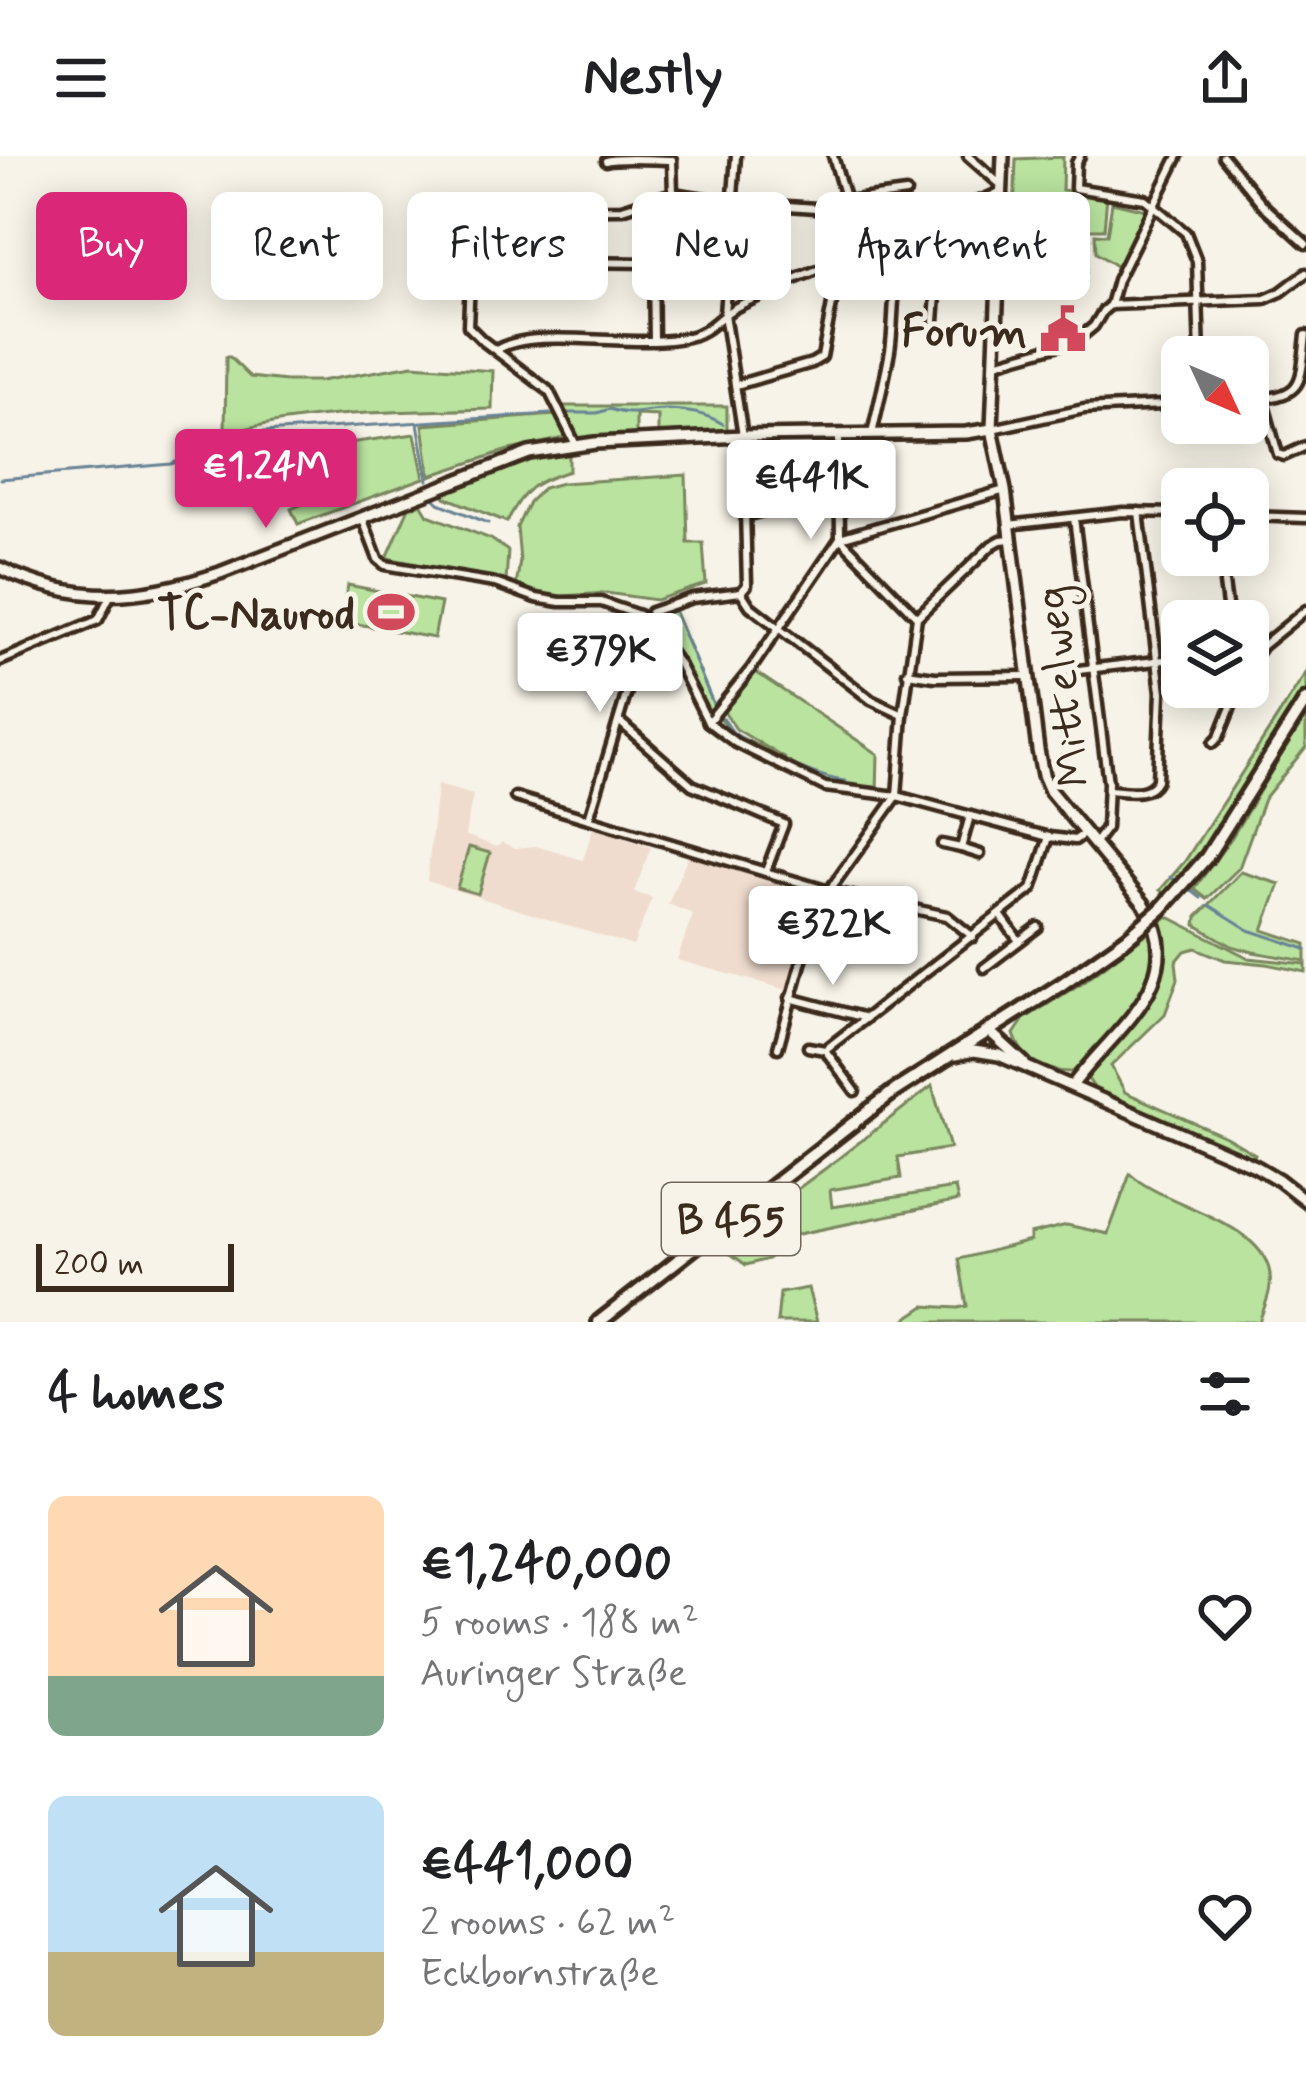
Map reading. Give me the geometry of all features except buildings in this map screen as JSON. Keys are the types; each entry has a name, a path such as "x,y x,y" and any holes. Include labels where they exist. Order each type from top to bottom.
{"main road":[{"name":"B 455","path":"599,1322 863,1115 1126,939 1178,893 1208,857 1306,700"}],"street":[{"path":"732,192 736,156"},
{"path":"833,156 843,192"},
{"path":"968,156 1001,188"},
{"path":"1003,156 992,430 1038,750 1046,784 1144,904 1160,946 1155,980 1144,1001 1072,1086"},
{"path":"1080,156 1075,188 1153,203 1192,242 1200,336"},
{"path":"1110,305 1117,280 1178,156"},
{"path":"1223,156 1263,205 1306,244"},
{"path":"606,161 672,158 673,192"},
{"path":"993,192 1001,188"},
{"path":"608,263 653,263 654,341"},
{"path":"496,350 519,339 683,339 701,334 724,314 815,270"},
{"path":"996,363 1076,340 1110,305 1265,299 1306,273"},
{"path":"469,300 468,326 549,391 576,445"},
{"path":"725,300 743,436 747,585 741,592"},
{"path":"736,385 822,357 833,300"},
{"path":"872,434 890,349 892,300"},
{"path":"934,321 936,300"},
{"path":"1269,398 1283,396 1299,382 1306,334"},
{"path":"0,568 75,593 147,593 184,585 529,453 576,445 743,436 966,434 1084,409 1161,405"},
{"path":"1269,423 1278,454 1306,446"},
{"path":"838,435 840,538 917,617"},
{"path":"745,516 840,490"},
{"path":"708,722 751,669 840,538 1004,490"},
{"path":"1108,790 1148,791 1157,780 1159,661 1139,512"},
{"path":"1008,525 1161,513"},
{"path":"362,517 378,559 385,565 495,584 536,598 602,602 639,615 651,636 679,664 708,722 736,743 825,787 897,796 1049,837 1075,840 1085,833"},
{"path":"1269,517 1306,518"},
{"name":"Mittelweg","path":"1074,518 1108,790 1106,828 1094,844"},
{"path":"778,1048 816,909 897,796 917,617 992,544 1010,539"},
{"path":"1224,584 1226,600"},
{"path":"589,818 651,613 692,598 741,592"},
{"path":"741,592 750,606 871,700 903,715"},
{"path":"0,661 98,620 110,596"},
{"path":"1269,640 1306,610"},
{"path":"1061,672 1159,661"},
{"path":"908,674 1027,676"},
{"path":"1213,743 1231,708"},
{"path":"620,722 692,785 784,824 766,872"},
{"path":"515,797 829,891 946,916 973,937"},
{"path":"961,848 970,816"},
{"path":"825,1050 1032,889 1049,837"},
{"path":"942,844 980,854"},
{"path":"1144,904 1172,915"},
{"path":"890,935 898,907"},
{"path":"1001,916 1019,941"},
{"path":"984,968 1038,927"},
{"path":"790,998 866,1018"},
{"path":"1012,1052 1008,1029 1030,1004"},
{"path":"988,1030 1033,1070"},
{"path":"988,1030 999,1055"},
{"path":"808,1047 825,1050 854,1091"},
{"path":"944,1059 974,1051 999,1055 1255,1166 1306,1201"}],"shaded area":[{"path":"437,785 473,795 465,835 497,847 502,842 514,848 536,846 583,860 593,828 651,847 634,892 652,898 633,946 427,881"},
{"path":"690,851 813,891 816,897 788,990 677,960 693,914 668,904"}],"green space":[{"path":"1063,157 1062,190 1077,192 1015,192 1016,159"},
{"path":"1090,194 1107,196 1104,229 1090,229"},
{"path":"1112,202 1146,210 1119,268 1096,253 1095,234 1107,235"},
{"path":"226,357 250,377 286,381 320,381 413,365 493,371 492,409 323,416 225,434"},
{"path":"562,406 727,406 727,432 658,436 658,416 636,415 636,436 577,441"},
{"path":"556,415 569,437 505,451 430,476 423,425"},
{"path":"415,434 424,478 298,524 291,509 314,499 297,450"},
{"path":"569,449 569,471 531,488 507,522 445,497 443,491 529,457"},
{"path":"686,475 688,543 703,543 706,584 656,600 606,593 548,597 516,587 517,527 529,502 543,488"},
{"path":"419,500 428,515 491,539 508,551 506,582 387,558 411,503"},
{"name":"TC-Naurod","path":"348,585 441,603 434,638 341,621"},
{"path":"672,605 717,713 732,733 786,759 736,729 721,707 751,669 878,754 877,794 825,787 736,743 708,722 679,664 651,636 646,623 651,612"},
{"path":"1306,673 1306,692 1215,836 1167,896 1160,890 1185,861"},
{"path":"1306,713 1306,747 1264,799 1239,868 1207,899 1194,889 1232,837"},
{"path":"469,847 490,853 478,894 457,888"},
{"path":"1241,872 1280,884 1263,930 1306,944 1306,961 1232,946 1196,925 1197,917"},
{"path":"1167,916 1249,958 1306,964 1306,972 1225,960 1196,948 1185,951 1176,962 1178,979 1165,1014 1111,1066 1125,1092 1226,1137 1255,1154 1253,1160 1095,1089 1086,1076 1155,991 1164,950 1160,923"},
{"path":"1149,932 1153,962 1144,989 1091,1055 1073,1072 1054,1070 1029,1058 1014,1034 1024,1019"},
{"path":"932,1086 950,1148 898,1157 901,1178 830,1190 832,1207 955,1188 958,1201 794,1235 768,1259 746,1265 720,1246 826,1168"},
{"path":"1130,1174 1217,1219 1257,1247 1268,1265 1270,1286 1259,1322 901,1322 925,1306 967,1306 959,1259 1030,1241 1030,1234 1067,1225 1108,1234"},
{"path":"808,1288 817,1322 777,1322 780,1293"}],"waterway":[{"path":"565,413 675,410 723,424"},
{"path":"0,479 171,464 263,432 550,414"},
{"path":"418,423 428,480"},
{"path":"432,496 488,523"},
{"path":"674,611 715,708"},
{"path":"723,718 735,734 758,748 846,781"},
{"path":"1170,877 1179,883"},
{"path":"1188,888 1201,898"},
{"path":"1209,905 1249,930 1306,949"}],"place":[{"name":"Forum","path":"1063,329"},
{"name":"TC-Naurod","path":"391,612"}]}
